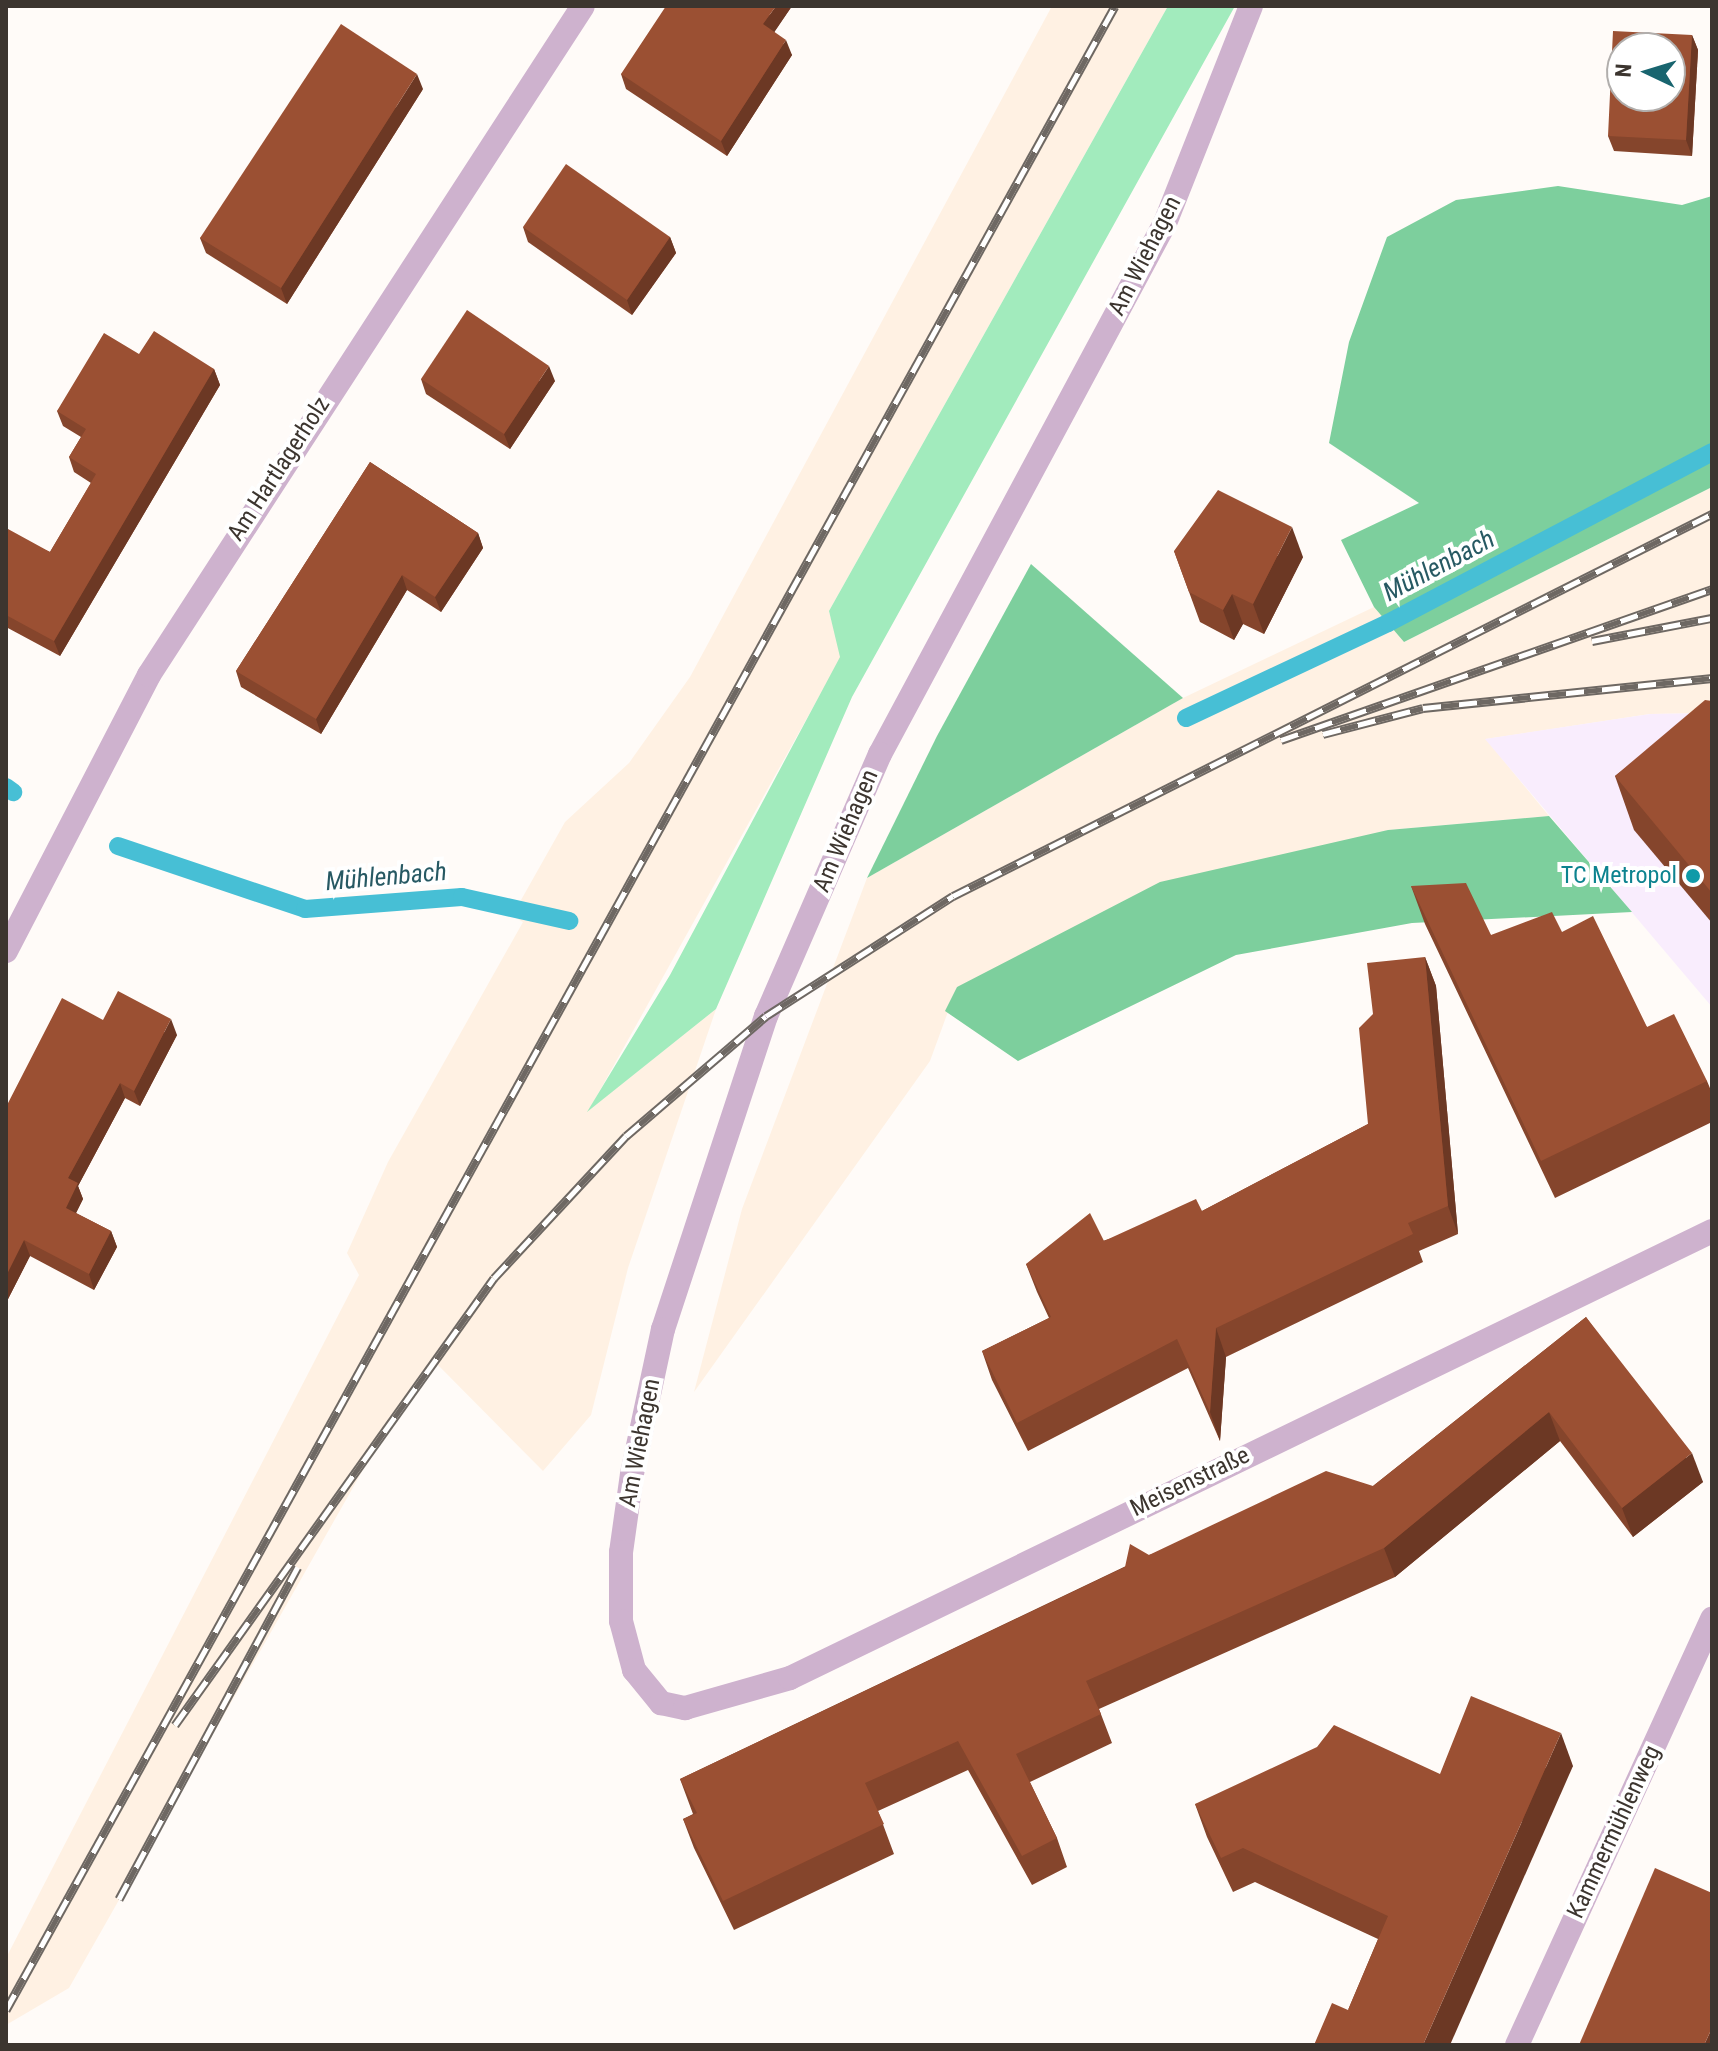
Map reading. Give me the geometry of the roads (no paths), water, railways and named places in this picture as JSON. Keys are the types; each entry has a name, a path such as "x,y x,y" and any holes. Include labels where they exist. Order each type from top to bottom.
{"street":[{"name":"Am Hartlagerholz","path":"6,951 172,637 583,6"},
{"name":"Am Wiehagen","path":"661,1703 634,1670 624,1634 621,1552 663,1329 723,1133 880,754 1165,223 1251,6"},
{"name":"Meisenstraße","path":"661,1703 721,1702 790,1678 1712,1231"},
{"name":"Kammermühlenweg","path":"1517,2045 1712,1619"}],"waterway":[{"name":"Mühlenbach","path":"1186,718 1388,623 1712,452"},
{"name":"Mühlenbach","path":"6,787 13,792"},
{"name":"Mühlenbach","path":"118,846 305,909 462,897 569,921"}],"railway":[{"path":"6,2010 1115,6"},
{"path":"175,1725 494,1278 626,1136 766,1016 953,896 1712,514"},
{"path":"1281,740 1712,589"},
{"path":"1592,641 1712,618"},
{"path":"1323,734 1423,708 1712,678"},
{"path":"119,1899 298,1567"}],"place":[{"name":"TC Metropol","path":"1693,876"}]}
